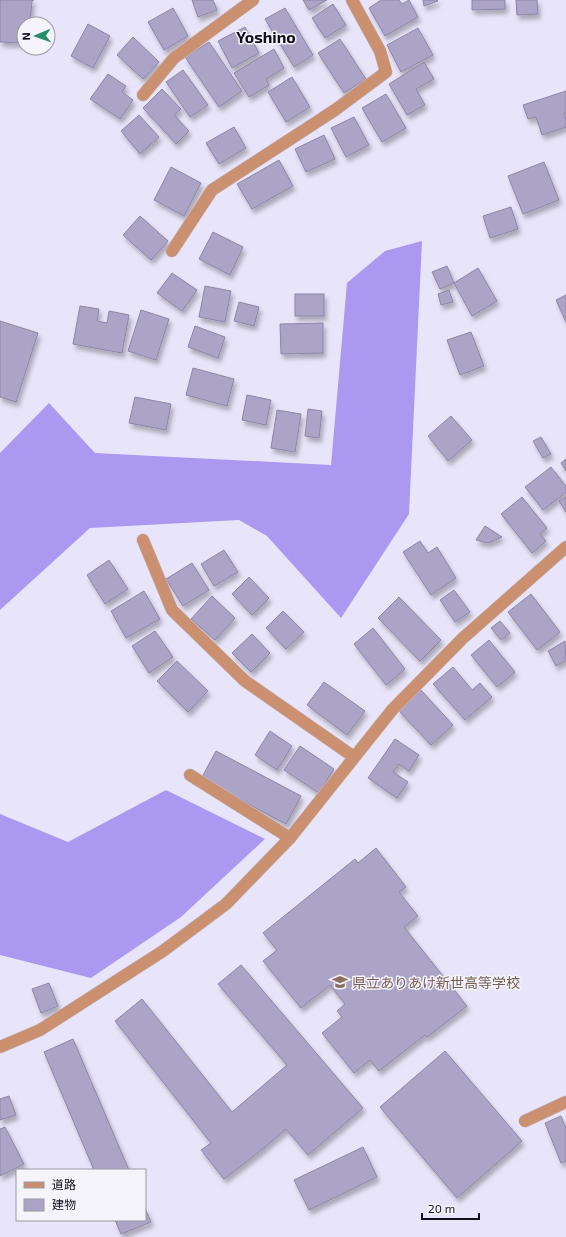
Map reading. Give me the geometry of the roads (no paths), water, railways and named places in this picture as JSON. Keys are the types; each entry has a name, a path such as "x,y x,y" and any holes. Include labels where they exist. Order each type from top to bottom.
{"street":[{"path":"144,95 174,58 254,0"},
{"path":"172,251 212,190 335,110 386,72 380,51 352,0"},
{"path":"143,540 172,610 245,681 354,758"},
{"path":"0,1047 40,1030 163,951 226,904 290,838 392,710 463,638 566,547"},
{"path":"190,775 290,838"},
{"path":"525,1121 566,1102"}],"place":[{"name":"県立ありあけ新世高等学校","path":"340,982"}],"district":[{"name":"Yoshino","path":"266,36"}]}
